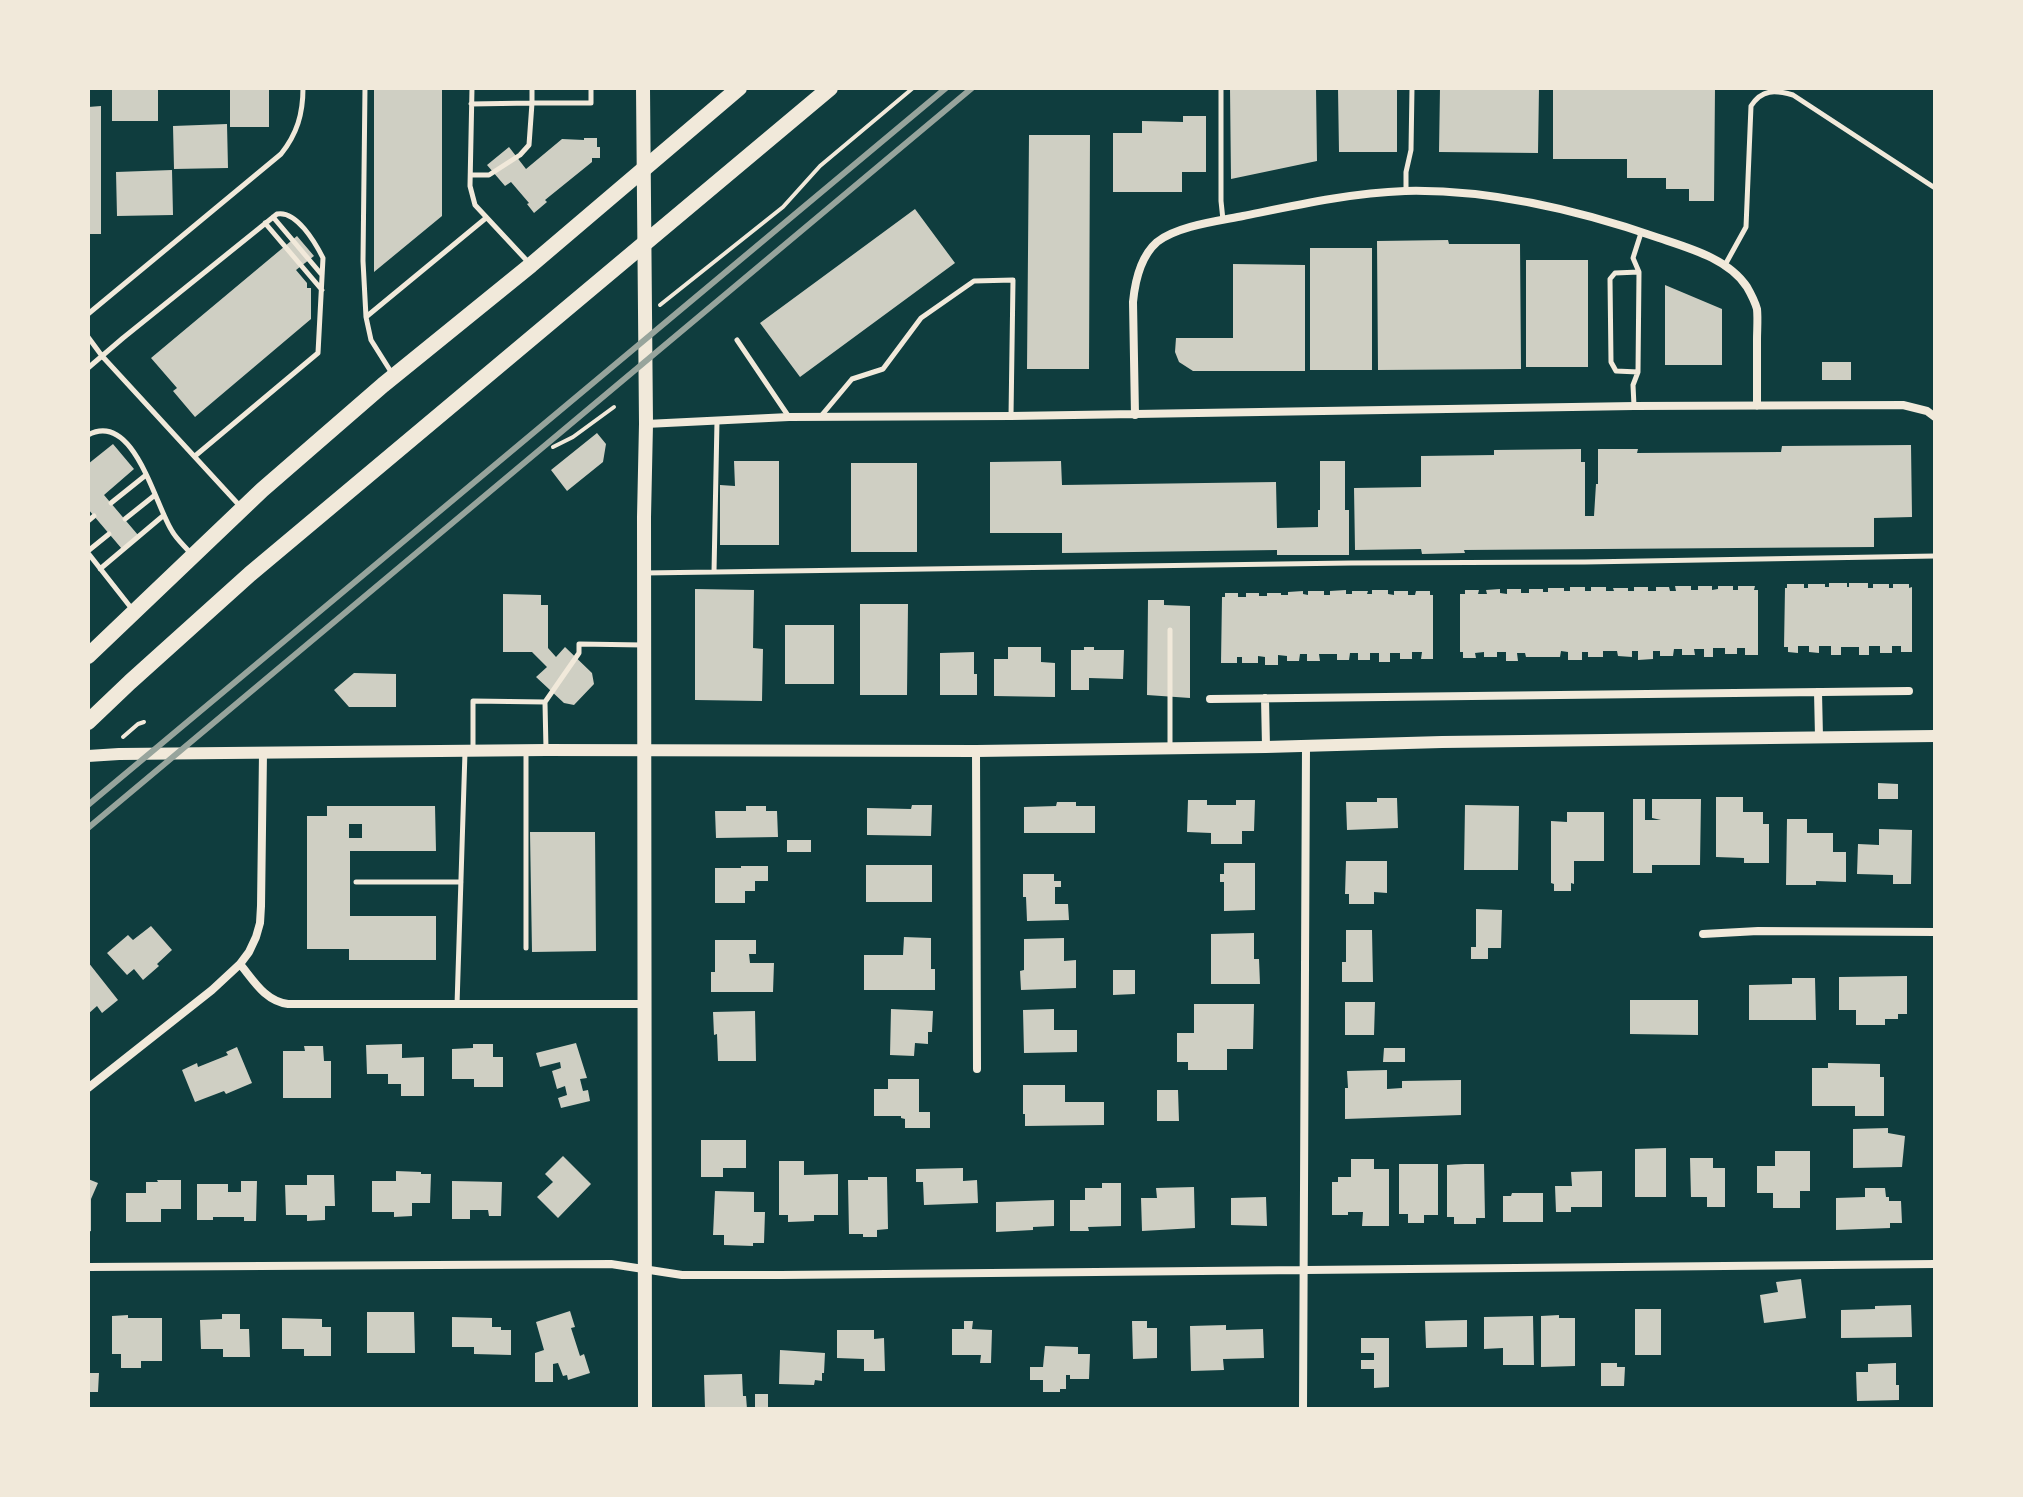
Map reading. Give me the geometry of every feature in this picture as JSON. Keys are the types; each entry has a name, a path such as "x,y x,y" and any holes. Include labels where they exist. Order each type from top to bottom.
{"highway":[{"path":"88,656 243,509 394,376 531,265 739,88"},
{"path":"88,722 250,574 830,88"}],"main road":[{"path":"643,88 646,424 645,1409"}],"street":[{"path":"1135,415 1133,302 1139,271 1146,254 1158,241 1176,232 1324,200 1406,191 1455,192 1542,205 1641,232 1725,265 1747,287 1757,310 1757,406"},
{"path":"646,424 789,417 1135,415 1634,406 1903,405 1931,414"},
{"path":"1210,699 1909,691"},
{"path":"1818,692 1819,737"},
{"path":"1265,698 1266,747"},
{"path":"88,756 526,750 976,751 1935,736"},
{"path":"1303,1409 1306,746"},
{"path":"976,751 977,1069"},
{"path":"88,1088 212,990 240,964 253,945 260,923 263,753"},
{"path":"1703,934 1758,931 1935,932"},
{"path":"240,964 265,995 280,1003 644,1004"},
{"path":"88,1267 611,1264 682,1275 781,1275 1935,1264"}],"lane":[{"path":"88,314 281,154 298,126 303,88"},
{"path":"365,88 363,261 366,317 371,340 394,376"},
{"path":"472,88 470,186 475,205 531,265"},
{"path":"471,175 489,175 520,155 529,145 532,88"},
{"path":"471,104 591,103 591,88"},
{"path":"1221,88 1223,221"},
{"path":"1406,191 1411,150 1412,88"},
{"path":"1725,265 1746,227 1751,106 1765,92 1780,91 1793,95 1935,188"},
{"path":"88,368 273,217 285,212 293,216 323,258 318,353 195,456"},
{"path":"273,217 323,275"},
{"path":"366,317 486,218"},
{"path":"265,223 323,291"},
{"path":"1634,406 1633,385 1638,372 1639,272 1633,258 1641,232"},
{"path":"1638,372 1616,371 1611,362 1610,279 1615,273 1639,272"},
{"path":"820,417 852,379 883,369 921,318 974,281 1013,280 1011,416"},
{"path":"88,337 243,509"},
{"path":"737,340 789,417"},
{"path":"714,572 717,421"},
{"path":"88,435 102,430 116,433 142,464 172,531 193,555"},
{"path":"111,503 146,475"},
{"path":"125,519 155,494"},
{"path":"100,569 164,515"},
{"path":"88,521 94,516"},
{"path":"109,534 88,552 92,563 133,612"},
{"path":"644,573 1935,556"},
{"path":"1170,630 1170,748"},
{"path":"546,750 545,702 579,653 579,644 644,645"},
{"path":"457,1005 461,882 473,701 545,702"},
{"path":"526,750 526,948"},
{"path":"356,882 461,882"}],"path":[{"path":"677,292 783,207 820,166 913,88"},
{"path":"553,447 573,437 614,407"},
{"path":"138,724 144,722"}],"building":[{"path":"112,88 158,88 158,121 112,121"},
{"path":"230,88 269,88 269,127 230,127"},
{"path":"374,88 442,88 442,216 374,272"},
{"path":"1230,88 1316,88 1317,161 1231,179"},
{"path":"1338,88 1397,88 1397,152 1339,152"},
{"path":"1440,88 1539,88 1538,153 1439,152"},
{"path":"1553,88 1715,88 1714,201 1689,201 1689,189 1666,189 1666,178 1627,178 1627,159 1553,159"},
{"path":"101,106 101,234 88,234 88,107"},
{"path":"1183,116 1206,116 1206,172 1182,172 1182,192 1113,192 1113,133 1142,133 1142,121 1183,122"},
{"path":"227,124 228,168 174,169 173,126"},
{"path":"1029,135 1090,135 1089,369 1027,369"},
{"path":"597,138 600,158 592,158 592,162 545,200 547,202 534,213 511,182 505,186 487,165 509,147 526,169 562,139"},
{"path":"172,170 173,215 117,216 116,172"},
{"path":"915,209 955,263 800,377 760,323"},
{"path":"297,236 314,256 296,270 307,283 307,288 311,288 311,319 195,417 173,391 177,388 151,358"},
{"path":"1448,240 1449,244 1520,244 1521,369 1378,370 1377,241"},
{"path":"1310,248 1372,248 1372,370 1310,370"},
{"path":"1526,260 1588,260 1588,367 1526,367"},
{"path":"1233,264 1305,265 1305,371 1193,371 1179,362 1175,352 1176,338 1233,338"},
{"path":"1665,285 1722,309 1722,365 1665,365"},
{"path":"1822,362 1851,362 1851,380 1822,380"},
{"path":"597,433 606,444 603,462 567,491 551,470"},
{"path":"113,444 134,469 104,495 138,535 122,549 88,509 88,464"},
{"path":"1911,445 1912,517 1874,518 1874,547 1464,550 1465,553 1422,554 1421,549 1355,550 1354,488 1421,487 1421,456 1494,455 1494,450 1581,449 1581,462 1585,462 1585,516 1594,516 1598,449 1638,449 1637,453 1781,452 1782,446"},
{"path":"734,461 779,461 779,545 720,545 720,485 735,486"},
{"path":"1061,461 1062,485 1276,482 1277,528 1318,527 1320,461 1345,461 1349,555 1277,555 1277,550 1062,553 1062,533 990,533 990,462"},
{"path":"851,463 917,463 917,552 851,552"},
{"path":"1829,583 1847,583 1849,587 1849,583 1868,583 1868,588 1873,588 1873,584 1889,584 1889,588 1893,588 1893,584 1909,584 1909,588 1912,587 1912,652 1901,652 1901,646 1892,646 1892,653 1880,653 1880,646 1869,646 1869,655 1859,655 1859,647 1841,647 1841,655 1831,655 1831,646 1819,646 1819,653 1809,652 1809,646 1798,646 1798,653 1788,652 1788,647 1784,647 1787,584 1804,584 1804,588 1808,588 1808,584 1825,584 1829,587"},
{"path":"1675,586 1691,586 1691,590 1698,590 1698,586 1712,586 1712,590 1718,589 1718,586 1733,586 1733,590 1738,590 1738,586 1755,586 1754,590 1758,590 1758,655 1745,655 1745,648 1737,648 1737,654 1725,654 1725,648 1713,648 1713,657 1704,657 1704,649 1694,649 1695,655 1682,655 1682,649 1674,649 1673,656 1660,656 1660,651 1653,651 1653,659 1638,660 1638,651 1632,651 1632,657 1618,656 1617,651 1603,651 1603,657 1588,657 1588,652 1582,652 1582,660 1568,660 1568,652 1561,651 1560,657 1526,657 1525,653 1517,653 1518,661 1506,661 1506,652 1497,652 1497,657 1484,657 1484,652 1475,653 1476,658 1463,658 1463,652 1460,652 1460,594 1465,594 1465,590 1479,590 1478,594 1487,594 1486,590 1500,589 1500,593 1507,594 1507,589 1521,589 1521,593 1529,593 1529,589 1548,592 1548,588 1570,591 1570,587 1585,587 1585,591 1591,591 1591,587 1606,587 1606,591 1628,588 1628,591 1634,591 1634,587 1648,587 1648,591 1656,591 1656,587 1669,587 1670,591 1676,591"},
{"path":"695,589 754,590 753,648 763,649 762,701 695,700"},
{"path":"1346,590 1346,594 1368,591 1367,594 1372,594 1372,590 1388,590 1388,594 1394,595 1394,591 1408,591 1408,595 1415,595 1416,591 1430,591 1433,595 1433,659 1421,659 1422,652 1412,652 1412,659 1400,659 1400,653 1390,653 1390,662 1379,662 1379,653 1370,653 1370,660 1358,660 1358,653 1350,653 1349,660 1337,660 1337,654 1319,654 1320,661 1307,661 1307,654 1300,654 1299,661 1287,661 1287,656 1278,655 1278,665 1265,665 1265,657 1258,656 1258,663 1242,663 1242,657 1237,657 1237,663 1221,663 1222,597 1225,593 1238,593 1238,597 1246,597 1246,593 1267,596 1267,593 1288,595 1288,592 1303,591 1308,595 1308,591 1324,591 1324,595 1330,595 1330,591"},
{"path":"503,594 541,595 541,605 548,605 548,648 556,657 565,647 592,673 594,684 574,705 564,703 536,677 547,667 532,652 503,652"},
{"path":"1148,600 1164,600 1164,605 1190,606 1190,698 1147,695"},
{"path":"860,604 908,604 907,695 860,695"},
{"path":"785,625 834,625 834,684 785,684"},
{"path":"1008,647 1041,647 1041,662 1055,663 1055,697 994,696 994,659 1008,659"},
{"path":"1084,647 1124,650 1123,679 1089,678 1089,690 1071,690 1071,650 1084,650"},
{"path":"974,652 977,695 940,695 940,653"},
{"path":"354,673 396,674 396,707 349,707 334,690"},
{"path":"1878,783 1898,784 1898,799 1878,799"},
{"path":"1716,797 1743,797 1743,812 1763,812 1763,824 1769,824 1769,863 1744,863 1744,858 1716,857"},
{"path":"1377,798 1397,798 1398,828 1347,830 1346,802 1377,802"},
{"path":"1633,799 1645,799 1645,820 1661,820 1652,818 1652,799 1701,799 1700,865 1652,865 1652,873 1633,873"},
{"path":"1188,800 1207,800 1207,805 1236,805 1236,800 1255,800 1254,831 1242,831 1242,844 1211,844 1211,833 1187,832"},
{"path":"1057,802 1095,806 1095,833 1024,833 1024,807 1056,806"},
{"path":"912,805 932,805 931,836 867,835 867,808 911,809"},
{"path":"1465,805 1519,806 1518,870 1464,870"},
{"path":"327,806 435,806 436,851 350,851 350,916 436,916 436,960 349,960 349,949 307,949 307,816 327,816","holes":["349,824 362,824 362,838 349,838"]},
{"path":"746,806 766,806 766,811 777,811 778,837 716,838 715,811 746,811"},
{"path":"1567,812 1604,812 1604,861 1574,861 1571,891 1554,891 1554,884 1551,883 1551,821 1567,822"},
{"path":"1787,819 1807,819 1807,833 1833,833 1833,852 1846,852 1846,882 1816,881 1816,885 1786,885"},
{"path":"1879,829 1912,830 1911,884 1893,884 1893,875 1857,874 1858,844 1879,845"},
{"path":"530,832 595,832 596,951 532,952"},
{"path":"787,840 811,840 811,852 787,852"},
{"path":"1346,861 1387,861 1387,893 1374,892 1374,904 1349,904 1349,894 1345,894"},
{"path":"1224,863 1255,863 1255,910 1224,911 1224,882 1220,882 1220,874 1224,874"},
{"path":"866,865 932,865 932,902 866,902"},
{"path":"768,866 768,881 755,881 755,891 745,891 745,903 715,903 715,868"},
{"path":"1023,874 1054,874 1054,881 1061,881 1061,887 1055,887 1055,904 1068,904 1069,920 1027,921"},
{"path":"1476,909 1502,910 1501,948 1488,948 1488,959 1471,959 1471,947 1476,947"},
{"path":"151,926 172,950 143,980 134,969 127,975 107,953 128,935 133,940"},
{"path":"1346,930 1372,930 1373,982 1342,982 1342,962 1346,962"},
{"path":"1254,933 1254,959 1259,959 1260,984 1211,984 1211,934"},
{"path":"904,937 931,938 935,990 864,990 864,955 903,955"},
{"path":"1064,938 1064,961 1076,960 1076,988 1021,990 1024,939"},
{"path":"715,940 756,940 756,954 749,954 750,963 774,963 773,992 711,992 711,972 715,972"},
{"path":"88,962 118,1000 102,1013 97,1006 88,1014"},
{"path":"1113,970 1135,970 1135,994 1113,995"},
{"path":"1907,976 1907,1014 1898,1014 1898,1019 1885,1019 1885,1025 1856,1025 1856,1010 1839,1010 1839,977"},
{"path":"1792,978 1815,978 1816,1020 1749,1020 1749,985 1792,984"},
{"path":"1630,1000 1698,1000 1698,1035 1630,1034"},
{"path":"1345,1002 1375,1002 1374,1035 1345,1035"},
{"path":"1194,1004 1254,1004 1253,1049 1227,1049 1227,1070 1188,1070 1188,1062 1177,1062 1177,1033 1194,1033"},
{"path":"891,1009 933,1011 928,1044 915,1043 914,1056 890,1055"},
{"path":"1054,1009 1054,1030 1077,1030 1077,1052 1024,1053 1023,1010"},
{"path":"755,1011 756,1061 718,1061 713,1012"},
{"path":"576,1043 587,1078 580,1079 583,1091 588,1090 590,1101 561,1108 558,1098 567,1095 565,1086 557,1089 552,1071 561,1068 560,1062 540,1067 536,1053"},
{"path":"402,1044 402,1058 424,1057 424,1096 401,1096 401,1084 388,1084 388,1074 367,1074 366,1045"},
{"path":"473,1044 493,1044 493,1057 503,1057 503,1087 474,1087 474,1079 452,1079 452,1049 473,1048"},
{"path":"304,1046 323,1046 324,1061 331,1061 331,1098 283,1098 283,1051 305,1051"},
{"path":"237,1047 252,1083 195,1102 182,1070 228,1055 226,1052"},
{"path":"1384,1048 1405,1048 1405,1062 1383,1062"},
{"path":"1828,1063 1880,1064 1880,1077 1884,1077 1884,1116 1855,1116 1855,1106 1812,1106 1812,1068 1828,1068"},
{"path":"1387,1070 1387,1089 1402,1088 1402,1081 1461,1080 1461,1115 1345,1119 1347,1071"},
{"path":"888,1079 919,1079 919,1112 930,1112 930,1128 905,1128 905,1119 901,1116 874,1116 874,1089 888,1089"},
{"path":"1023,1085 1065,1085 1065,1102 1104,1102 1104,1125 1025,1126"},
{"path":"1157,1090 1178,1090 1179,1121 1157,1121"},
{"path":"1888,1128 1888,1133 1905,1136 1902,1167 1853,1168 1853,1129"},
{"path":"701,1140 746,1140 746,1168 723,1168 723,1177 701,1177"},
{"path":"1666,1148 1666,1197 1635,1197 1635,1149"},
{"path":"1775,1151 1810,1151 1810,1191 1800,1191 1800,1208 1773,1208 1773,1193 1757,1193 1757,1166 1775,1166"},
{"path":"563,1156 591,1184 558,1218 537,1197 553,1182 545,1174"},
{"path":"1690,1158 1713,1158 1713,1168 1725,1168 1725,1207 1707,1207 1707,1197 1691,1197"},
{"path":"1351,1159 1374,1159 1374,1169 1389,1169 1389,1226 1362,1226 1363,1212 1332,1215 1332,1182 1338,1182 1338,1177 1351,1177"},
{"path":"779,1161 804,1161 804,1175 838,1174 838,1215 814,1215 814,1221 788,1222 788,1215 779,1215"},
{"path":"1399,1164 1438,1164 1438,1215 1424,1215 1424,1223 1408,1223 1408,1214 1399,1214"},
{"path":"1484,1164 1485,1218 1476,1218 1476,1224 1454,1224 1454,1217 1447,1217 1447,1165"},
{"path":"963,1168 963,1181 977,1180 978,1203 924,1205 923,1182 916,1182 916,1169"},
{"path":"396,1171 431,1174 430,1203 412,1203 412,1216 394,1217 394,1212 372,1212 372,1181 396,1181"},
{"path":"1602,1171 1602,1207 1571,1207 1571,1212 1556,1212 1555,1186 1572,1186 1571,1172"},
{"path":"307,1175 334,1175 335,1206 325,1206 325,1220 307,1221 307,1215 286,1215 285,1185 307,1185"},
{"path":"868,1177 887,1177 888,1229 877,1230 877,1237 849,1234 848,1180 868,1180"},
{"path":"88,1179 98,1183 91,1199 91,1231 88,1232"},
{"path":"181,1180 181,1209 161,1209 161,1222 126,1222 126,1193 146,1193 146,1182"},
{"path":"241,1181 257,1181 256,1221 244,1221 244,1217 197,1220 197,1184 228,1184 228,1192 241,1192"},
{"path":"452,1181 502,1182 501,1216 489,1216 488,1210 470,1210 470,1219 452,1219"},
{"path":"1102,1183 1121,1183 1121,1226 1070,1231 1070,1200 1085,1200 1085,1188 1102,1188"},
{"path":"1194,1187 1195,1228 1142,1231 1141,1198 1157,1198 1156,1188"},
{"path":"1865,1188 1885,1188 1889,1201 1901,1201 1902,1223 1890,1223 1890,1228 1836,1230 1836,1198 1865,1197"},
{"path":"715,1191 754,1192 754,1212 765,1212 764,1243 753,1243 753,1246 724,1245 724,1235 713,1235"},
{"path":"1512,1193 1543,1193 1543,1222 1503,1222 1503,1196 1511,1196"},
{"path":"1266,1197 1267,1226 1231,1225 1231,1198"},
{"path":"1054,1200 1054,1226 996,1232 996,1202"},
{"path":"1801,1279 1806,1318 1764,1323 1760,1295 1778,1292 1776,1282"},
{"path":"1911,1305 1912,1337 1841,1338 1841,1310"},
{"path":"1635,1309 1661,1309 1661,1355 1635,1355"},
{"path":"570,1311 575,1327 571,1328 580,1356 584,1354 590,1373 568,1380 558,1363 553,1364 553,1382 535,1382 535,1353 544,1350 536,1322"},
{"path":"367,1312 414,1312 415,1353 367,1353"},
{"path":"222,1314 240,1314 240,1329 249,1329 250,1357 223,1357 223,1349 201,1349 200,1320 222,1319"},
{"path":"128,1315 128,1318 162,1318 162,1361 141,1361 141,1368 121,1368 121,1354 112,1354 112,1316"},
{"path":"1559,1315 1559,1318 1575,1318 1575,1366 1541,1367 1541,1316"},
{"path":"1533,1316 1534,1365 1503,1365 1503,1348 1484,1349 1484,1317"},
{"path":"452,1317 492,1318 492,1327 511,1330 511,1355 474,1354 474,1347 452,1347"},
{"path":"282,1318 322,1319 322,1327 331,1327 331,1356 304,1356 304,1349 282,1349"},
{"path":"1467,1320 1467,1347 1426,1348 1425,1321"},
{"path":"964,1321 973,1321 972,1329 992,1330 991,1363 980,1363 981,1355 952,1355 952,1329 964,1329"},
{"path":"1132,1321 1147,1321 1147,1328 1157,1328 1157,1358 1133,1359"},
{"path":"1226,1325 1226,1330 1263,1329 1264,1358 1223,1359 1224,1370 1191,1371 1190,1326"},
{"path":"837,1330 874,1330 874,1339 884,1338 885,1371 864,1371 864,1359 837,1358"},
{"path":"1361,1338 1389,1338 1389,1387 1374,1388 1374,1369 1361,1369 1361,1360 1374,1360 1374,1353 1361,1353"},
{"path":"1045,1346 1078,1347 1078,1354 1090,1354 1089,1379 1070,1379 1070,1375 1066,1375 1066,1389 1043,1392 1043,1380 1030,1380 1030,1367 1043,1367"},
{"path":"780,1350 825,1353 822,1381 815,1380 814,1385 779,1384"},
{"path":"1601,1363 1617,1363 1617,1367 1625,1367 1624,1386 1601,1386"},
{"path":"1896,1363 1899,1400 1857,1401 1856,1372 1868,1372 1868,1364"},
{"path":"88,1373 99,1373 98,1392 88,1392"},
{"path":"742,1374 747,1409 705,1409 704,1375"},
{"path":"755,1394 768,1394 768,1409 755,1409"}],"railway":[{"path":"88,805 946,88"},
{"path":"88,828 972,88"}]}
